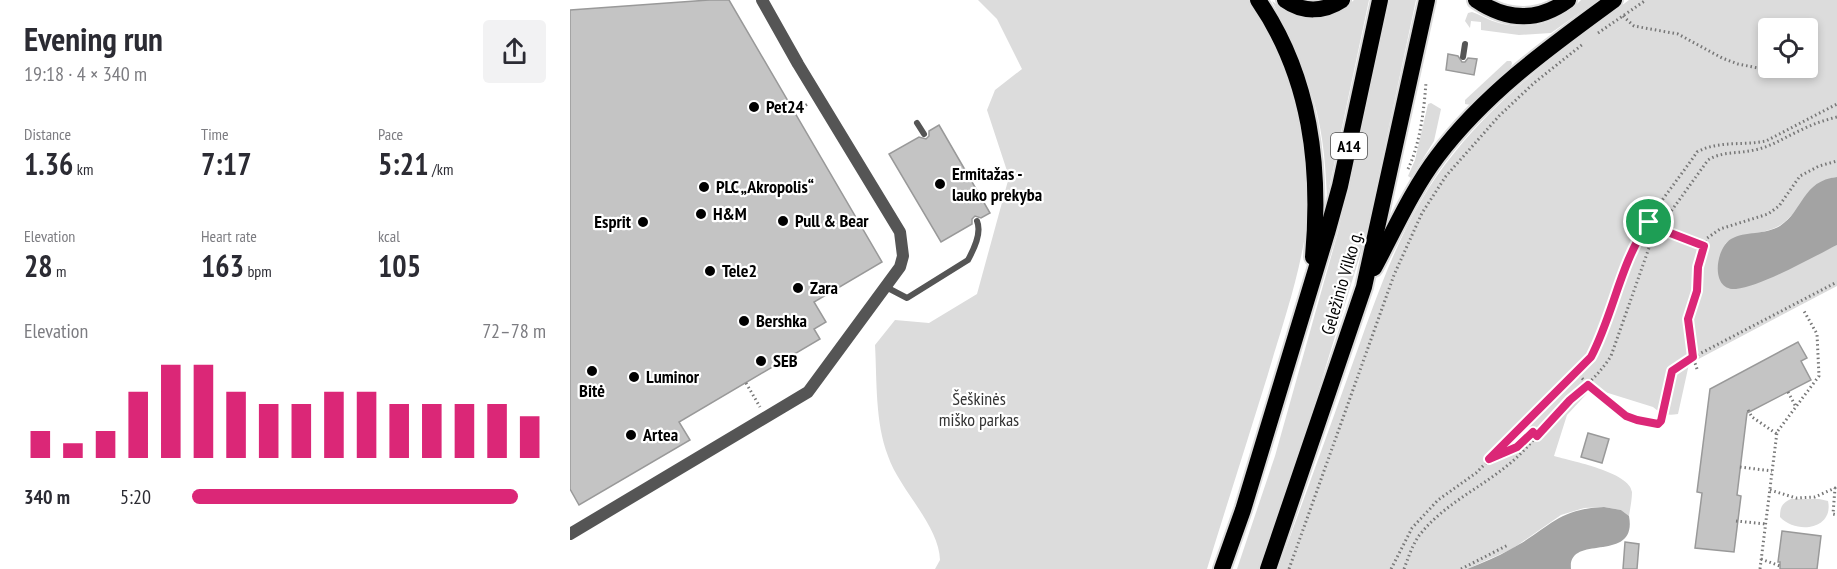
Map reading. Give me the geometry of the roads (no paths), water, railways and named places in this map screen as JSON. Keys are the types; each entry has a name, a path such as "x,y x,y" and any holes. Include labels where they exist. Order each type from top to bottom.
{"highway":[{"path":"1258,0 1282,38 1296,74 1308,118 1314,153 1316,187 1316,223 1310,291"},
{"path":"1285,0 1304,9 1317,10 1333,6 1342,0"},
{"name":"Geležinio Vilko g.","path":"1222,569 1247,499 1340,186 1380,0"},
{"name":"Geležinio Vilko g.","path":"1268,569 1364,287 1427,0"},
{"path":"1476,0 1504,14 1521,17 1541,15 1568,0"},
{"path":"1364,287 1418,186 1451,138 1534,59 1613,1"}],"street":[{"path":"570,534 808,392 900,267 903,256 900,232 762,0"}],"lane":[{"path":"1463,57 1465,44"},
{"path":"917,123 924,134"},
{"path":"886,287 907,298 968,260 978,232 977,221"}],"place":[{"name":"Pet24","path":"754,107"},
{"name":"Ermitažas - lauko prekyba","path":"940,184"},
{"name":"PLC „Akropolis“","path":"704,187"},
{"name":"H&M","path":"701,214"},
{"name":"Pull & Bear","path":"783,221"},
{"name":"Esprit","path":"643,222"},
{"name":"Tele2","path":"710,271"},
{"name":"Zara","path":"798,288"},
{"name":"Bershka","path":"744,321"},
{"name":"SEB","path":"761,361"},
{"name":"Bitė","path":"592,371"},
{"name":"Luminor","path":"634,377"},
{"name":"Artea","path":"631,435"}],"park label":[{"name":"Šeškinės miško parkas","path":"979,409"}]}
